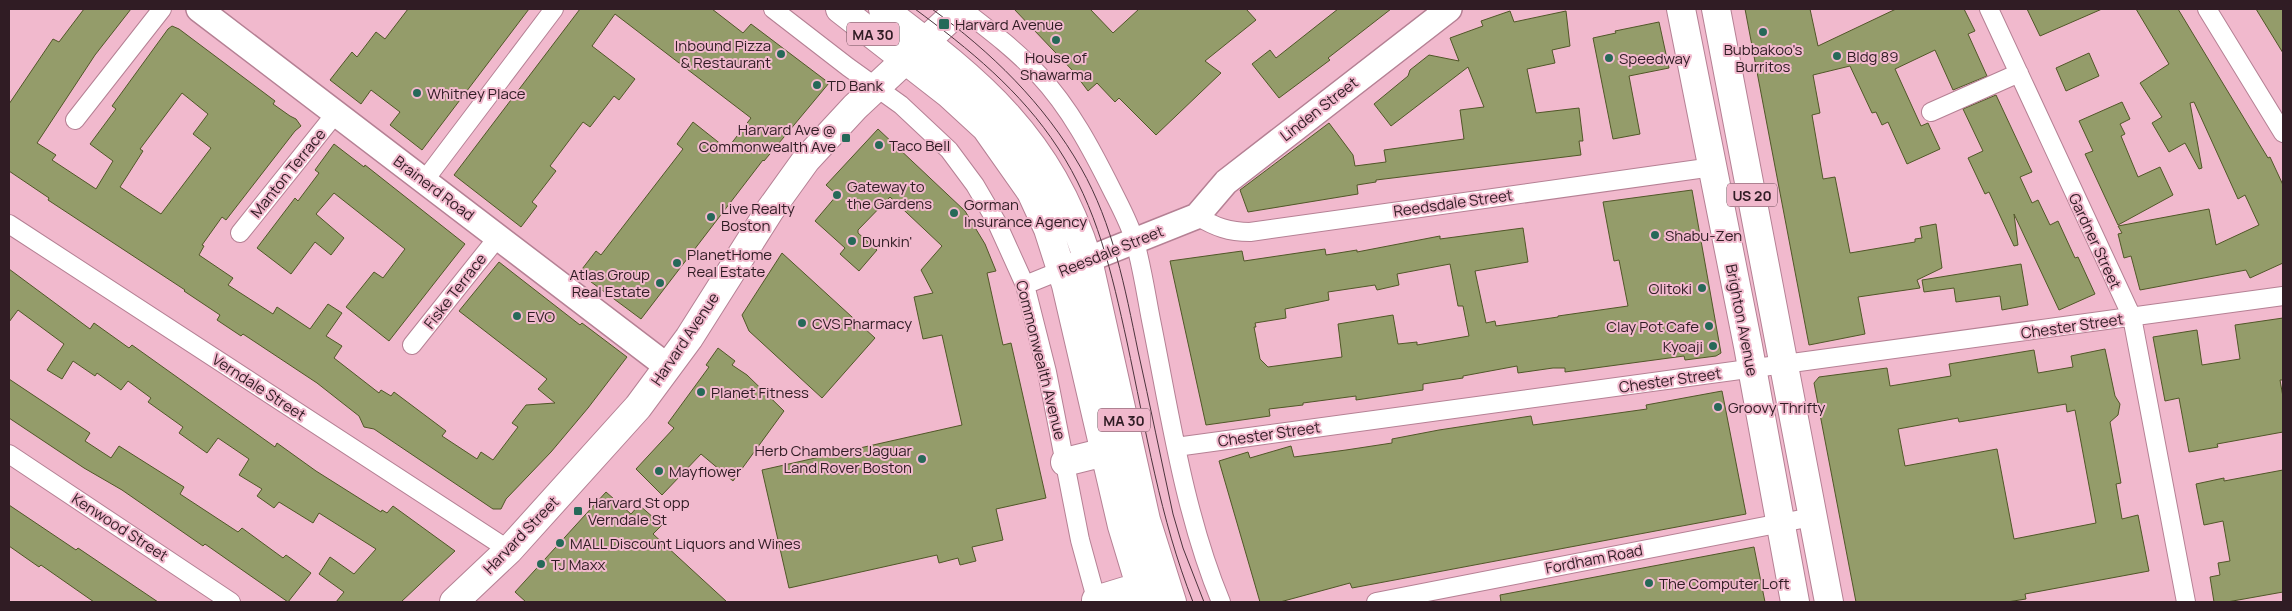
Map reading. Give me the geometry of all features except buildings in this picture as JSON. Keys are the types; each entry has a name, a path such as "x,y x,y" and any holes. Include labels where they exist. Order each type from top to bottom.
{"main road":[{"name":"MA 30","path":"840,9 949,94 986,128 1031,192 1048,229 1062,270 1128,550 1155,593"},
{"name":"MA 30","path":"883,9 926,41 992,97 1022,131 1049,170 1075,223 1088,260 1144,512 1155,593"},
{"name":"Harvard Avenue","path":"586,466 638,407 689,338 732,269 806,160 876,86 961,9"},
{"name":"Brighton Avenue","path":"1681,9 1752,369 1795,602"},
{"name":"US 20","path":"1716,9 1829,602"},
{"path":"1065,462 1105,452"},
{"name":"Harvard Street","path":"454,602 509,550 586,466"},
{"path":"1097,601 1155,593"}],"street":[{"path":"75,120 162,9"},
{"path":"424,181 554,9"},
{"name":"Commonwealth Avenue","path":"773,9 901,105 949,150 975,185 996,221 1025,285 1047,372 1080,540 1097,601"},
{"path":"961,9 1002,41 1039,75 1068,113 1099,165 1135,241 1176,447 1199,539 1221,602"},
{"name":"Linden Street","path":"1196,216 1226,182 1449,9"},
{"name":"Gardner Street","path":"1989,9 2132,317 2186,602"},
{"path":"2207,9 2283,133"},
{"name":"Brainerd Road","path":"201,10 668,367"},
{"path":"1931,112 2018,73"},
{"name":"Manton Terrace","path":"240,233 336,113"},
{"name":"Reedsdale Street","path":"1196,216 1215,228 1232,232 1250,232 1713,167"},
{"name":"Reesdale Street","path":"1025,285 1196,216"},
{"name":"Verndale Street","path":"9,224 509,550"},
{"name":"Fiske Terrace","path":"412,346 498,237"},
{"name":"Chester Street","path":"1176,447 1784,366 2283,296"},
{"name":"Kenwood Street","path":"9,454 230,602"},
{"name":"Fordham Road","path":"1376,602 1812,517"}],"tram line":[{"path":"915,9 993,72 1011,90 1043,127 1072,170 1093,217 1109,266 1171,539 1193,602"},
{"path":"932,9 995,61 1033,100 1066,144 1092,189 1110,234 1123,280 1173,514 1183,548 1204,602"}],"place":[{"name":"Harvard Avenue","path":"944,24"},
{"name":"Bubbakoo's Burritos","path":"1763,32"},
{"name":"House of Shawarma","path":"1056,40"},
{"name":"Inbound Pizza & Restaurant","path":"781,54"},
{"name":"Bldg 89","path":"1837,56"},
{"name":"Speedway","path":"1609,58"},
{"name":"TD Bank","path":"817,85"},
{"name":"Whitney Place","path":"417,93"},
{"name":"Harvard Ave @ Commonwealth Ave","path":"846,138"},
{"name":"Taco Bell","path":"879,145"},
{"name":"Gateway to the Gardens","path":"837,195"},
{"name":"Gorman Insurance Agency","path":"954,213"},
{"name":"Live Realty Boston","path":"711,217"},
{"name":"Shabu-Zen","path":"1655,235"},
{"name":"Dunkin'","path":"852,241"},
{"name":"PlanetHome Real Estate","path":"677,263"},
{"name":"Atlas Group Real Estate","path":"660,283"},
{"name":"Olitoki","path":"1702,288"},
{"name":"EVO","path":"517,316"},
{"name":"CVS Pharmacy","path":"802,323"},
{"name":"Clay Pot Cafe","path":"1709,326"},
{"name":"Kyoaji","path":"1713,346"},
{"name":"Planet Fitness","path":"701,392"},
{"name":"Groovy Thrifty","path":"1718,407"},
{"name":"Herb Chambers Jaguar Land Rover Boston","path":"922,459"},
{"name":"Mayflower","path":"659,471"},
{"name":"Harvard St opp Verndale St","path":"578,511"},
{"name":"MALL Discount Liquors and Wines","path":"560,543"},
{"name":"TJ Maxx","path":"541,564"},
{"name":"The Computer Loft","path":"1649,583"}]}
